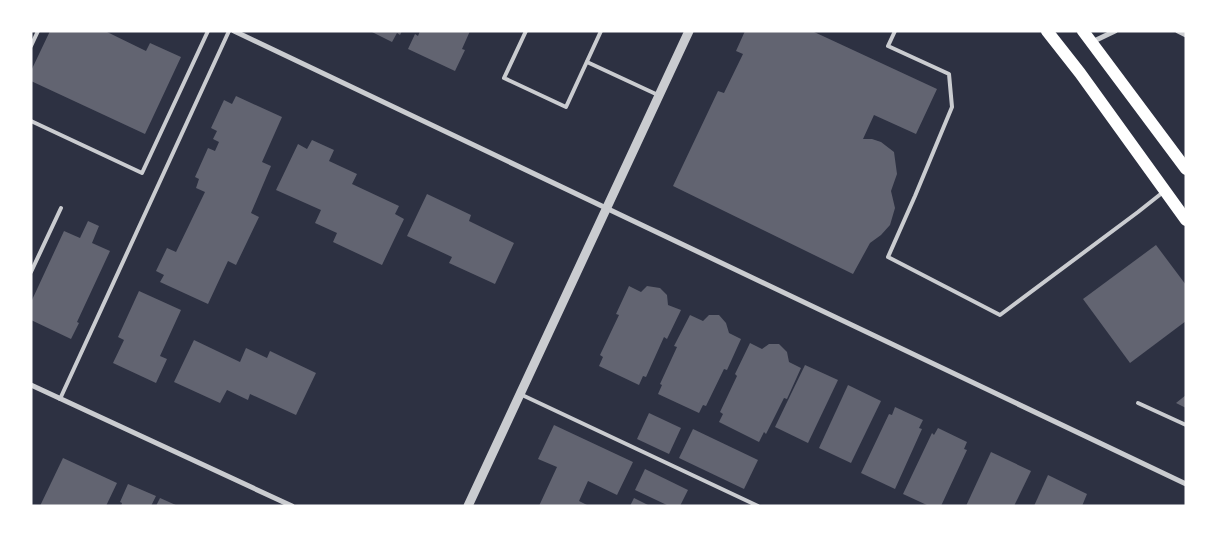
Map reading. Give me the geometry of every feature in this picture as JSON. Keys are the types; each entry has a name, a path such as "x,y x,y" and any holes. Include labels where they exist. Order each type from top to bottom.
{"main road":[{"path":"1047,31 1080,73 1186,220"},
{"path":"1084,31 1186,168"}],"street":[{"path":"234,31 245,34 606,209 1186,484"},
{"path":"468,506 689,31"},
{"path":"1092,42 1115,31"},
{"path":"1178,31 1186,35"},
{"path":"31,385 292,506"}],"lane":[{"path":"31,46 38,31"},
{"path":"31,121 142,173 208,31"},
{"path":"60,399 229,31"},
{"path":"526,31 504,78 566,107 601,31"},
{"path":"895,31 888,46 949,74 952,106 888,257 1000,316 1164,191"},
{"path":"587,62 658,95"},
{"path":"31,272 61,208"},
{"path":"520,394 758,506"},
{"path":"1138,403 1186,425"}],"building":[{"path":"50,31 105,31 146,51 150,43 181,57 145,134 31,81 31,71"},
{"path":"370,31 402,31 400,35 397,33 392,42"},
{"path":"420,31 470,31 462,49 465,50 455,71 408,49 415,34 418,36"},
{"path":"745,31 812,31 937,89 916,134 874,115 863,139 881,142 894,152 897,174 891,191 895,208 890,225 870,243 853,274 673,186 718,91 724,93 743,54 736,51"},
{"path":"236,96 282,117 262,162 271,166 251,213 259,217 236,265 228,261 208,304 160,282 164,275 156,271 167,248 176,252 205,192 196,188 199,179 195,177 208,148 215,151 219,142 213,139 217,131 211,128 224,100 232,104"},
{"path":"312,140 334,150 329,161 357,174 352,184 399,206 395,214 404,219 382,265 333,242 337,233 315,223 321,210 276,190 298,144 307,149"},
{"path":"427,194 471,215 469,221 514,243 495,284 449,263 452,257 407,236"},
{"path":"88,221 99,226 92,243 110,251 71,339 31,320 31,300 64,231 80,238"},
{"path":"1156,245 1186,285 1186,321 1130,363 1083,299"},
{"path":"629,286 641,292 647,286 660,288 667,295 668,305 681,310 667,339 664,337 646,377 643,376 639,385 599,366 603,357 600,355 619,315 616,314"},
{"path":"139,291 181,310 160,356 167,359 156,383 113,363 124,340 118,337"},
{"path":"690,315 703,321 709,315 719,315 726,323 729,333 741,339 727,370 724,369 706,406 703,405 699,413 658,394 662,385 660,384 677,347 674,346"},
{"path":"194,340 240,362 246,348 267,358 270,351 316,373 296,415 250,394 248,400 227,390 220,403 174,382"},
{"path":"750,343 762,349 769,344 779,344 787,352 789,362 801,368 787,399 784,398 766,434 764,432 759,442 719,422 723,414 720,412"},
{"path":"805,365 838,380 808,443 775,427"},
{"path":"848,385 881,401 851,463 819,448"},
{"path":"1186,395 1186,408 1176,403"},
{"path":"895,407 923,420 919,428 922,429 895,489 861,473 889,414 892,415"},
{"path":"649,413 681,428 669,454 637,439"},
{"path":"554,425 633,462 617,495 588,481 579,501 589,506 539,506 557,467 538,459"},
{"path":"938,428 967,442 964,449 967,450 941,506 929,506 903,494 932,433 934,435"},
{"path":"693,429 758,460 744,489 679,458"},
{"path":"991,452 1031,471 1014,506 966,506"},
{"path":"63,458 117,483 106,506 40,506"},
{"path":"645,469 688,490 680,506 669,506 635,490"},
{"path":"1048,475 1087,494 1082,506 1034,506"},
{"path":"128,484 156,496 151,506 121,506 122,503 120,502"},
{"path":"160,498 178,506 156,506"},
{"path":"634,498 650,506 630,506"}]}
